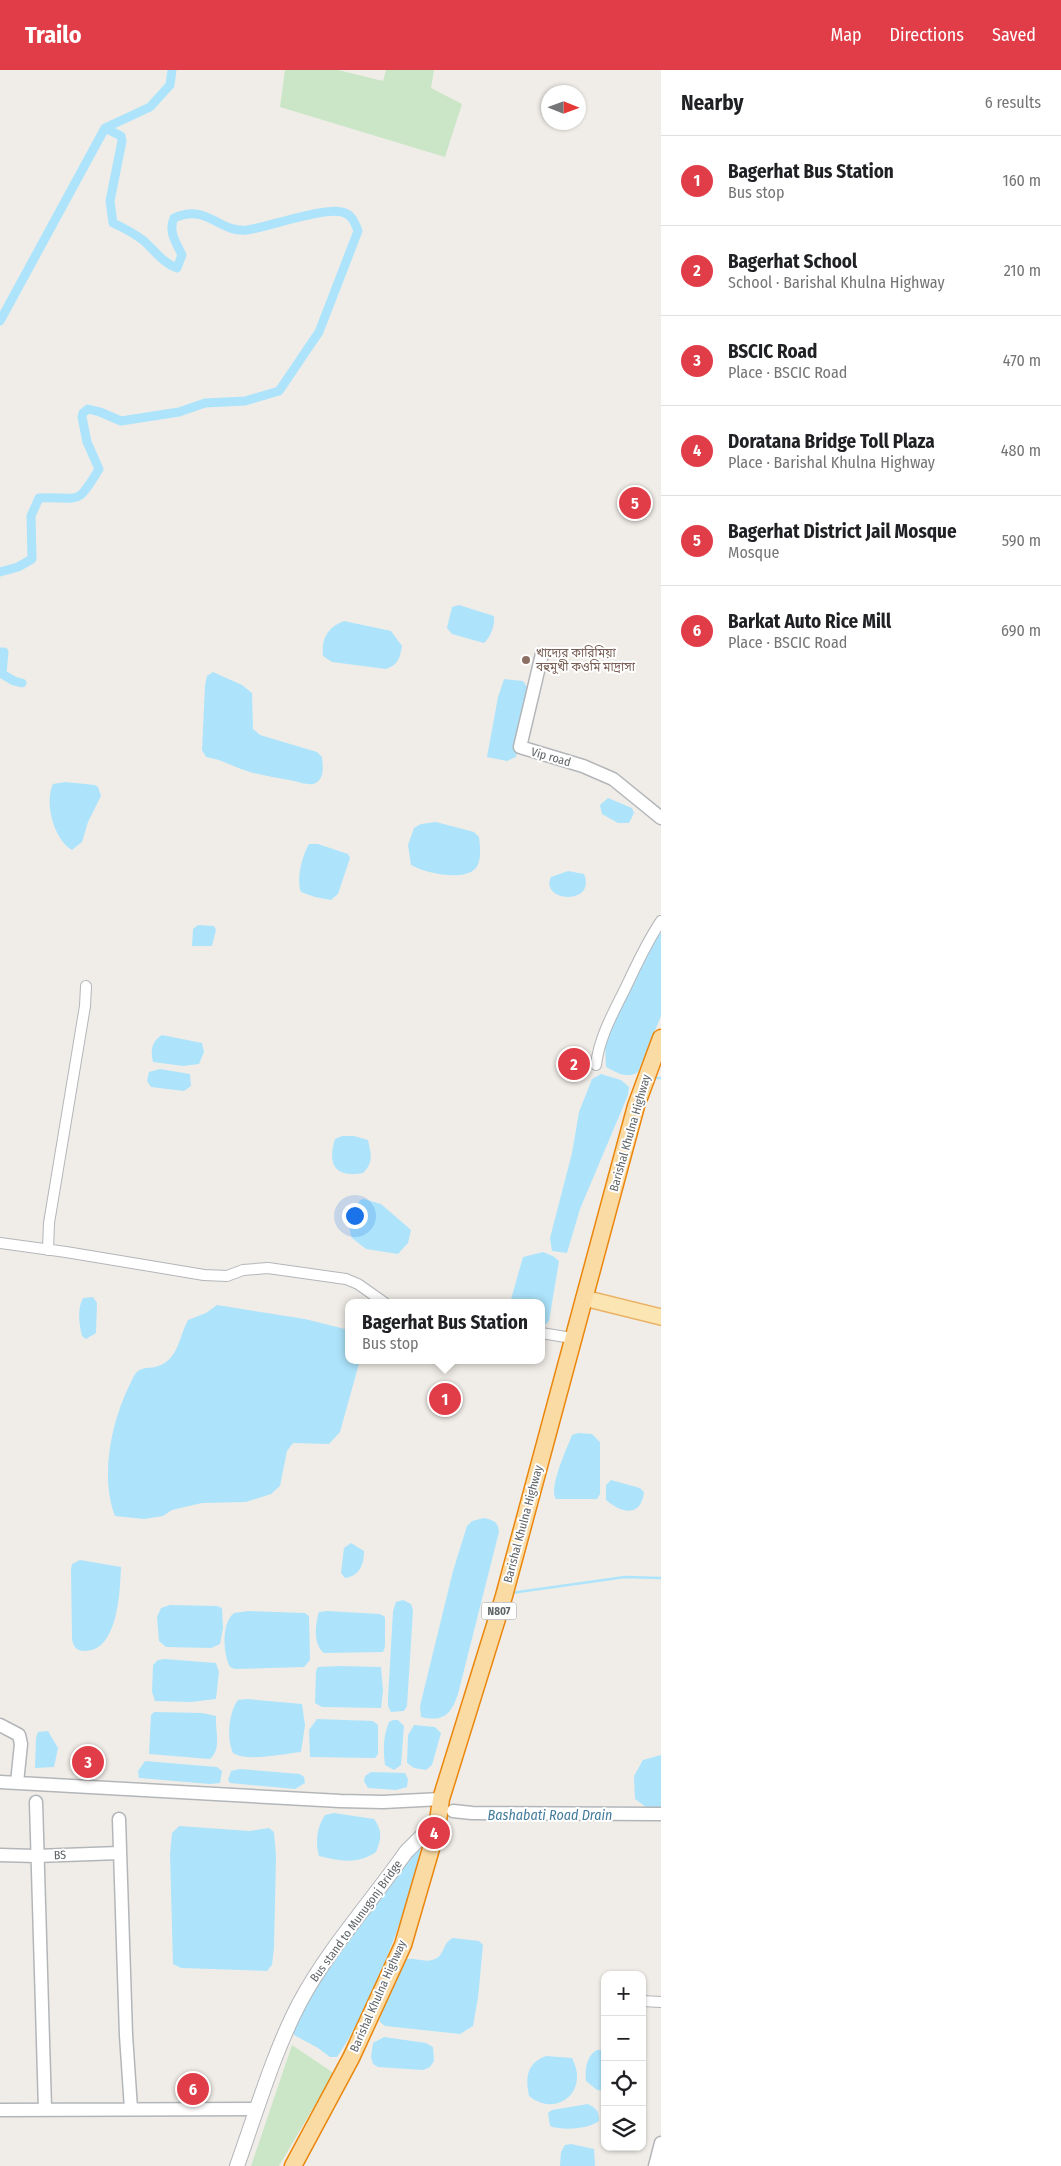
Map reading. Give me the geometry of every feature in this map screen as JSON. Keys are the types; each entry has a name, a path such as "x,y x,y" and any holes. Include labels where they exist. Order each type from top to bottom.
{"highway":[{"name":"Barishal Khulna Highway","path":"293,2166 351,2058 402,1945 438,1828 441,1799 504,1596 636,1106 661,1038"}],"main road":[{"path":"584,1298 661,1317"},
{"name":"Bus stand to Munugonj Bridge","path":"237,2166 257,2109 299,2003 319,1970 406,1852 422,1836 438,1828"}],"street":[{"name":"Vip road","path":"542,654 520,747 583,766 613,779 661,818"},
{"path":"596,1065 600,1042 613,1012 641,954 661,921"},
{"path":"48,1250 49,1223 85,1006 86,986"},
{"path":"0,1243 204,1275 227,1276 243,1270 268,1268 346,1279 358,1284 379,1299"},
{"path":"545,1334 572,1338"},
{"path":"0,1724 19,1735 21,1744 17,1783"},
{"path":"0,1782 340,1801 384,1802 441,1799"},
{"path":"36,1802 36,1856 45,2109"},
{"path":"453,1811 472,1814 661,1814"},
{"path":"119,1819 131,2108"},
{"name":"BS","path":"0,1855 36,1856 119,1853"},
{"path":"646,2000 661,2002"},
{"path":"0,2110 257,2109"},
{"path":"655,2166 661,2144"}],"green space":[{"path":"285,70 338,70 383,81 386,70 434,70 431,88 462,104 445,157 280,107"},
{"path":"292,2045 332,2072 332,2076 279,2166 251,2166"}],"water":[{"path":"459,605 494,616 492,631 484,643 452,634 447,628 452,607"},
{"path":"344,621 391,631 402,646 396,663 386,669 332,662 323,656 323,644 327,634 334,626"},
{"path":"213,672 242,685 252,693 253,729 260,735 317,752 322,757 323,765 320,780 313,784 308,784 270,777 206,757 202,750 205,685 207,676"},
{"path":"504,679 523,681 529,690 516,757 507,761 487,757 498,697"},
{"path":"65,782 95,785 98,787 101,796 88,822 82,842 72,850 60,838 50,811 50,792 53,784"},
{"path":"608,798 632,808 634,813 629,823 618,823 602,814 600,805"},
{"path":"436,822 474,832 479,837 480,857 476,868 462,875 444,875 425,871 411,865 408,845 414,828 421,824"},
{"path":"309,844 318,844 348,854 350,858 338,894 331,900 301,892 299,881 300,868"},
{"path":"568,871 584,874 586,884 583,891 576,896 560,895 553,892 550,885 551,877"},
{"path":"198,925 214,926 216,930 212,946 192,946 193,929"},
{"path":"661,931 661,1016 638,1072 630,1075 622,1074 606,1067 605,1041 657,932"},
{"path":"162,1035 202,1043 204,1052 199,1064 183,1066 153,1062 153,1046"},
{"path":"160,1069 190,1074 191,1086 184,1091 151,1087 147,1081 149,1072"},
{"path":"601,1074 621,1080 629,1087 628,1095 580,1209 567,1253 552,1251 550,1238 572,1153 579,1112 592,1079"},
{"path":"342,1136 354,1136 368,1140 371,1154 370,1161 363,1173 353,1174 340,1171 333,1163 332,1156 335,1139"},
{"path":"364,1199 381,1204 411,1230 408,1243 398,1254 366,1249 352,1238 350,1228 355,1209 360,1200"},
{"path":"543,1252 559,1261 549,1321 545,1325 545,1299 511,1299 523,1257"},
{"path":"93,1297 97,1303 96,1333 86,1339 82,1336 81,1331 80,1307 83,1298"},
{"path":"217,1305 305,1319 345,1329 345,1364 359,1364 340,1432 329,1444 293,1443 287,1451 280,1486 271,1494 246,1502 202,1503 172,1510 163,1516 144,1519 115,1516 108,1484 110,1450 117,1416 133,1378 141,1369 158,1366 170,1359 188,1320 206,1313"},
{"path":"578,1433 592,1434 600,1442 600,1494 597,1499 556,1499 554,1487 559,1468 572,1435"},
{"path":"611,1480 640,1488 644,1492 639,1506 630,1511 624,1510 606,1500 606,1485"},
{"path":"484,1518 495,1522 499,1532 458,1694 449,1712 445,1715 435,1718 421,1717 420,1706 453,1571 467,1526 472,1521"},
{"path":"351,1543 364,1551 363,1560 358,1572 345,1578 341,1573 344,1548"},
{"path":"80,1560 121,1567 118,1605 111,1631 96,1648 85,1651 76,1648 72,1640 71,1569 72,1564"},
{"path":"403,1600 411,1604 413,1610 407,1706 404,1711 391,1712 388,1706 388,1698 393,1611 396,1602"},
{"path":"170,1605 217,1606 222,1608 223,1628 220,1644 211,1648 166,1647 159,1641 157,1617 161,1608"},
{"path":"248,1611 305,1613 309,1616 310,1660 304,1667 235,1669 230,1667 225,1647 227,1624 234,1613"},
{"path":"319,1612 380,1614 385,1617 385,1647 383,1652 324,1653 318,1645 316,1628"},
{"path":"158,1660 216,1663 219,1672 216,1699 191,1702 155,1701 152,1692 153,1665"},
{"path":"318,1667 381,1667 383,1691 381,1708 322,1707 315,1703 316,1671"},
{"path":"247,1699 302,1704 305,1725 301,1752 256,1757 239,1756 233,1753 229,1733 232,1711 238,1700"},
{"path":"154,1712 202,1713 216,1716 217,1745 214,1755 210,1759 149,1754 151,1715"},
{"path":"317,1719 373,1721 378,1725 378,1754 375,1758 310,1757 309,1730"},
{"path":"398,1720 404,1726 401,1765 394,1770 385,1765 384,1748 387,1727 389,1722"},
{"path":"414,1725 435,1727 441,1733 432,1765 426,1770 414,1768 407,1763 408,1735"},
{"path":"48,1731 58,1748 54,1767 35,1768 38,1732"},
{"path":"661,1755 661,1807 646,1807 635,1799 634,1776 643,1760"},
{"path":"145,1761 217,1767 222,1771 220,1783 210,1784 139,1778 138,1771"},
{"path":"240,1769 300,1774 304,1777 305,1783 295,1789 230,1783 228,1780 231,1771"},
{"path":"371,1772 405,1773 408,1779 407,1787 396,1790 368,1788 364,1781 365,1776"},
{"path":"334,1813 374,1819 379,1827 380,1835 376,1852 362,1859 348,1861 319,1856 317,1840 320,1824 325,1815"},
{"path":"179,1826 250,1831 269,1828 274,1832 276,1856 274,1948 272,1965 267,1971 181,1968 173,1964 170,1854 172,1833"},
{"path":"416,1849 423,1852 421,1862 385,1963 351,2035 337,2057 330,2057 294,2035 293,2024 323,1977"},
{"path":"453,1938 479,1941 483,1945 478,1998 473,2026 460,2034 385,2026 380,2022 379,2016 403,1960 427,1961 435,1959 440,1955 449,1940"},
{"path":"384,2037 426,2043 433,2047 434,2061 430,2067 423,2070 378,2067 373,2064 371,2057 373,2043"},
{"path":"601,2050 601,2090 597,2090 586,2081 588,2060 593,2053"},
{"path":"546,2056 572,2058 576,2070 577,2081 573,2091 559,2103 539,2102 529,2096 527,2083 529,2071 535,2063"},
{"path":"588,2104 598,2113 599,2121 595,2124 575,2128 555,2128 550,2126 548,2113 552,2110"},
{"path":"571,2144 594,2149 595,2166 560,2166 561,2152 565,2145"}],"waterway":[{"path":"0,321 105,128 150,107 170,85 172,70"},
{"path":"0,572 18,567 32,559 31,516 39,498 70,498 81,495 99,469 87,442 82,417 83,413 88,409 121,421 179,412 205,403 245,401 279,391 319,332 358,231 353,219 342,212 334,211 247,230 237,230 204,216 186,214 174,218 172,223 172,232 182,255 177,268 172,266 163,260 141,238 113,223 110,201 122,141 121,136 105,128"},
{"path":"0,652 4,652 2,674 22,683"},
{"path":"653,1078 661,1078"},
{"path":"511,1593 625,1577 661,1578"}],"place":[{"name":"Bagerhat District Jail Mosque","path":"635,503"},
{"name":"খাদ্যের কারিমিয়া বহুমুখী কওমি মাদ্রাসা","path":"526,660"},
{"name":"Bagerhat School","path":"574,1064"},
{"name":"Bagerhat Bus Station","path":"445,1399"},
{"name":"BSCIC Road","path":"88,1762"},
{"name":"Doratana Bridge Toll Plaza","path":"434,1833"},
{"name":"Barkat Auto Rice Mill","path":"193,2089"}],"water label":[{"name":"Bashabati Road Drain","path":"550,1815"}]}
